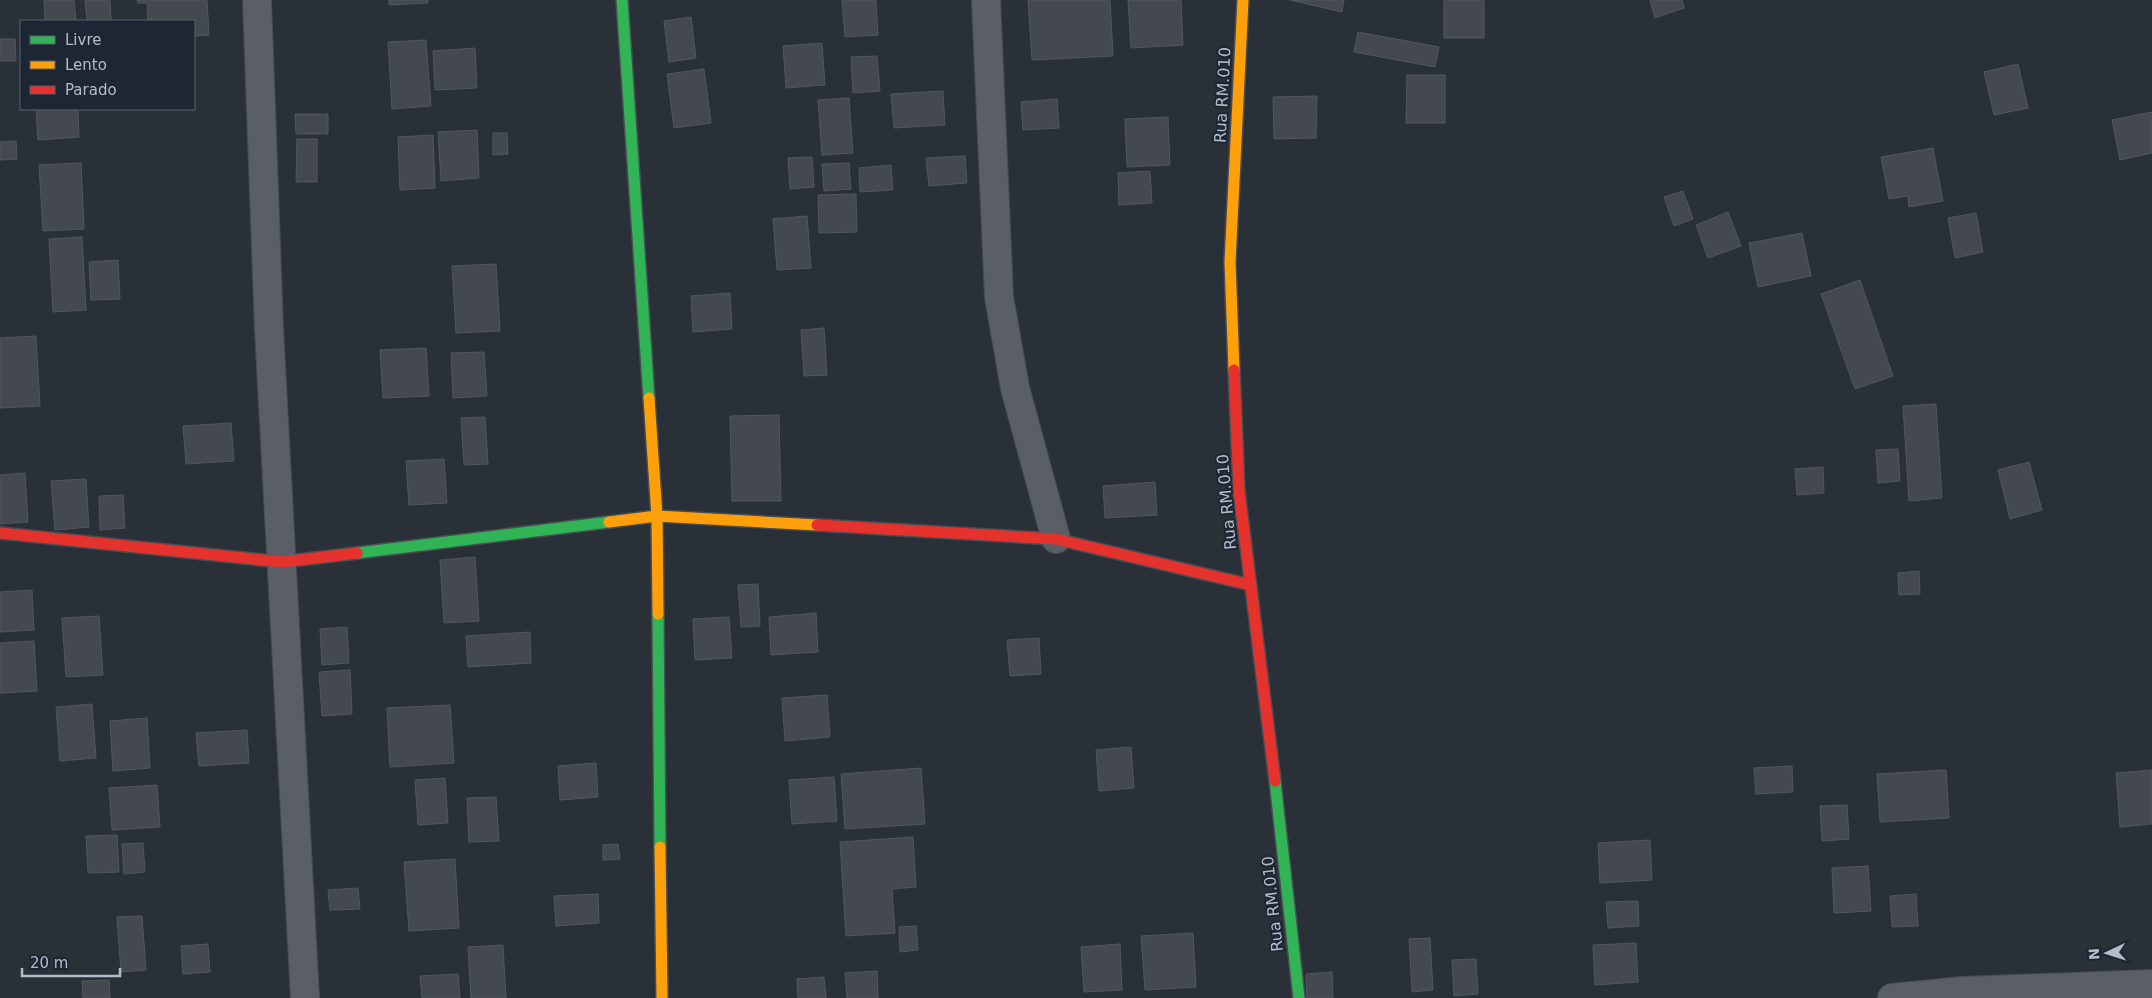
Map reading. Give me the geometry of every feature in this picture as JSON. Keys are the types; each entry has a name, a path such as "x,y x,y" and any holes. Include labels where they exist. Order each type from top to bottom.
{"street":[{"path":"257,0 269,329 305,998"},
{"path":"622,0 657,516 662,998"},
{"path":"986,0 999,298 1015,388 1056,539"},
{"name":"Rua RM.010","path":"1243,0 1230,262 1239,491 1299,998"},
{"path":"0,533 282,562 657,516 1056,539 1251,585"},
{"path":"1892,998 1995,994 2152,984"}],"building":[{"path":"44,0 74,0 76,20 45,20"},
{"path":"85,0 110,0 111,20 87,20"},
{"path":"137,0 207,0 209,35 195,36 195,20 148,20 147,3 138,3"},
{"path":"389,0 428,0 428,3 389,5"},
{"path":"842,0 876,0 878,35 845,37"},
{"path":"1028,0 1110,0 1113,56 1032,60"},
{"path":"1128,0 1181,0 1183,45 1131,48"},
{"path":"1290,0 1344,0 1342,12"},
{"path":"1444,0 1484,0 1484,38 1444,38"},
{"path":"1650,0 1682,0 1684,8 1655,18"},
{"path":"691,17 696,58 669,62 664,21"},
{"path":"1358,32 1439,47 1435,67 1354,52"},
{"path":"0,39 15,39 16,61 0,61"},
{"path":"426,40 431,106 392,109 388,42"},
{"path":"822,43 825,85 786,88 783,46"},
{"path":"475,48 477,88 435,90 433,51"},
{"path":"877,56 880,91 853,93 851,57"},
{"path":"2018,64 2028,108 1994,115 1984,72"},
{"path":"704,69 711,123 674,128 667,74"},
{"path":"1407,75 1445,75 1445,123 1406,123"},
{"path":"943,91 945,125 894,128 891,94"},
{"path":"1317,96 1316,138 1274,139 1273,97"},
{"path":"849,98 853,153 822,155 818,100"},
{"path":"1057,99 1059,128 1023,130 1021,102"},
{"path":"36,110 78,110 79,137 38,140"},
{"path":"2152,112 2152,153 2120,160 2112,120"},
{"path":"295,114 328,114 328,134 296,134"},
{"path":"1168,117 1170,165 1127,167 1125,119"},
{"path":"477,130 479,178 441,181 438,132"},
{"path":"493,133 507,133 508,154 493,155"},
{"path":"433,135 435,188 400,190 398,137"},
{"path":"297,139 317,139 317,182 296,182"},
{"path":"16,141 17,159 0,160 0,142"},
{"path":"1933,148 1943,201 1909,207 1908,196 1889,199 1881,157"},
{"path":"965,156 967,183 929,186 926,158"},
{"path":"812,157 814,187 790,189 788,158"},
{"path":"81,163 84,229 43,231 39,165"},
{"path":"849,163 851,189 824,191 822,164"},
{"path":"891,165 893,190 860,192 859,168"},
{"path":"1150,171 1152,203 1119,205 1118,173"},
{"path":"1683,191 1693,219 1674,226 1664,197"},
{"path":"856,194 857,232 819,233 818,195"},
{"path":"1728,212 1741,246 1708,258 1696,225"},
{"path":"1976,213 1983,252 1955,258 1948,218"},
{"path":"807,216 811,268 777,270 773,219"},
{"path":"1802,233 1811,276 1758,287 1749,243"},
{"path":"82,237 86,310 53,312 49,239"},
{"path":"118,260 120,299 91,300 89,262"},
{"path":"496,264 500,331 456,333 452,266"},
{"path":"1860,280 1893,376 1855,389 1821,294"},
{"path":"730,293 732,329 693,332 691,296"},
{"path":"824,328 827,375 804,376 801,330"},
{"path":"36,336 40,406 0,408 0,338"},
{"path":"426,348 429,396 383,398 380,350"},
{"path":"484,352 487,396 453,398 451,353"},
{"path":"1936,404 1942,498 1909,501 1903,406"},
{"path":"779,415 781,501 732,501 730,416"},
{"path":"485,417 488,464 464,465 461,418"},
{"path":"231,423 234,461 186,464 183,426"},
{"path":"1898,449 1900,481 1878,483 1876,450"},
{"path":"444,459 447,503 409,505 406,461"},
{"path":"2029,462 2042,510 2010,519 1998,470"},
{"path":"1823,467 1824,493 1797,495 1795,469"},
{"path":"25,473 28,522 0,524 0,475"},
{"path":"86,479 89,527 55,530 51,481"},
{"path":"1155,482 1157,515 1105,518 1103,486"},
{"path":"123,495 125,528 100,530 99,496"},
{"path":"475,557 479,621 444,623 440,560"},
{"path":"1919,571 1920,594 1899,595 1898,573"},
{"path":"758,584 760,626 741,627 738,585"},
{"path":"32,590 34,630 0,632 0,592"},
{"path":"816,613 818,652 771,655 769,617"},
{"path":"99,616 103,675 66,677 62,618"},
{"path":"729,617 732,658 695,660 693,619"},
{"path":"347,627 349,663 322,665 320,629"},
{"path":"530,632 531,663 468,667 466,636"},
{"path":"1039,638 1041,674 1010,676 1007,640"},
{"path":"34,641 37,691 0,693 0,643"},
{"path":"350,670 352,714 322,716 319,672"},
{"path":"827,695 830,737 785,741 782,698"},
{"path":"92,704 96,758 60,761 56,707"},
{"path":"450,705 454,763 390,767 387,708"},
{"path":"147,718 150,768 113,771 110,721"},
{"path":"247,730 249,763 199,766 196,733"},
{"path":"1131,747 1134,788 1099,791 1096,750"},
{"path":"596,763 598,797 560,800 558,766"},
{"path":"1792,766 1793,792 1756,794 1754,768"},
{"path":"921,768 925,824 845,829 841,774"},
{"path":"1946,770 1949,818 1880,822 1877,774"},
{"path":"2152,770 2152,824 2120,827 2116,773"},
{"path":"834,777 837,821 792,824 789,780"},
{"path":"445,778 448,823 418,825 415,780"},
{"path":"157,785 160,827 112,830 109,788"},
{"path":"496,797 499,841 469,842 467,798"},
{"path":"1847,805 1849,839 1822,841 1820,806"},
{"path":"117,835 119,872 88,873 86,836"},
{"path":"913,837 916,887 892,889 895,933 846,936 840,842"},
{"path":"1650,840 1652,880 1600,883 1598,843"},
{"path":"143,843 145,872 124,874 122,844"},
{"path":"618,844 620,859 603,860 603,845"},
{"path":"455,859 459,928 409,931 404,862"},
{"path":"1868,866 1871,911 1834,913 1832,868"},
{"path":"358,888 360,909 330,910 328,890"},
{"path":"598,894 599,923 556,926 554,896"},
{"path":"1916,894 1918,926 1892,927 1890,896"},
{"path":"1638,901 1639,926 1608,928 1606,902"},
{"path":"142,916 146,970 121,972 117,917"},
{"path":"916,926 918,950 900,952 899,927"},
{"path":"1193,933 1196,987 1145,990 1141,936"},
{"path":"1430,938 1433,990 1412,992 1409,939"},
{"path":"1636,943 1638,982 1595,985 1593,945"},
{"path":"208,944 210,972 183,974 181,946"},
{"path":"1120,944 1122,990 1084,992 1081,947"},
{"path":"503,945 506,998 471,998 468,947"},
{"path":"1476,959 1478,994 1454,996 1452,960"},
{"path":"877,971 878,998 847,998 845,973"},
{"path":"1332,972 1333,998 1307,998 1306,974"},
{"path":"458,974 460,998 422,998 420,976"},
{"path":"824,977 826,998 798,998 797,979"},
{"path":"109,980 110,998 83,998 82,981"}],"traffic: fast":[{"path":"622,0 649,398"},
{"path":"357,553 609,522"},
{"path":"658,614 660,847"},
{"path":"1275,781 1299,998"}],"traffic: slow":[{"path":"1234,370 1230,262 1243,0"},
{"path":"649,398 657,516 658,614"},
{"path":"609,522 657,516 817,525"},
{"path":"660,847 662,998"}],"traffic: jam":[{"path":"1234,370 1239,491 1275,781"},
{"path":"817,525 1056,539 1251,585"},
{"path":"0,533 282,562 357,553"}]}
